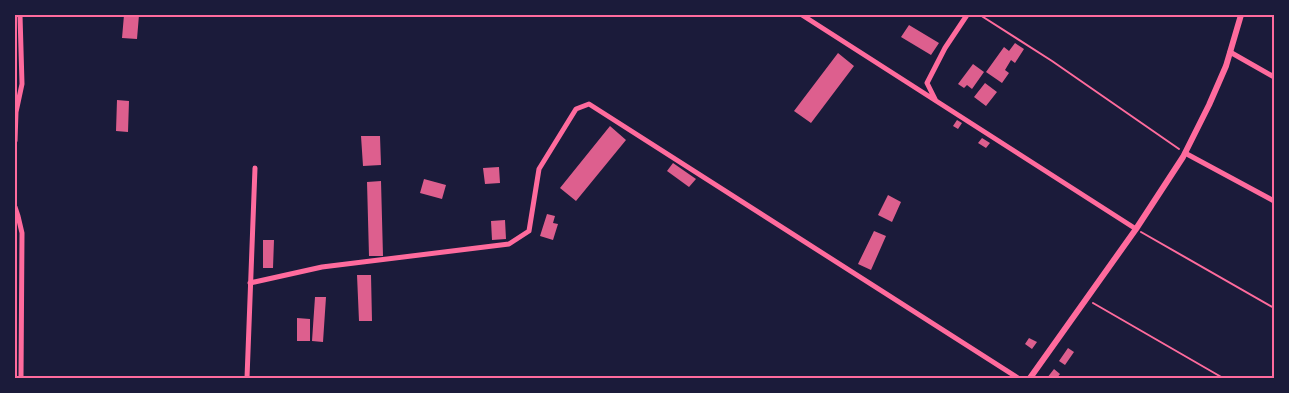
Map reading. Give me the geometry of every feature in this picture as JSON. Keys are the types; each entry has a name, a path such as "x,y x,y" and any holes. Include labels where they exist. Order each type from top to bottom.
{"street":[{"path":"15,141 16,112 22,84 20,15"},
{"path":"802,15 1136,229"},
{"path":"936,101 927,83 945,48 967,15"},
{"path":"1030,378 1136,229 1185,153 1226,66 1241,15"},
{"path":"1230,52 1274,77"},
{"path":"250,283 322,267 509,244 529,231 539,169 576,109 589,104 1018,378"},
{"path":"1185,153 1274,201"},
{"path":"247,378 255,168"},
{"path":"15,207 22,233 21,378"}],"path":[{"path":"980,15 1052,61 1185,153"},
{"path":"1136,229 1274,308"},
{"path":"1090,301 1223,378"}],"building":[{"path":"124,15 139,15 137,39 122,38"},
{"path":"909,25 939,43 931,55 901,37"},
{"path":"1015,43 1024,49 1015,63 1011,60 1005,70 1009,73 1002,83 986,72 1004,47 1009,51"},
{"path":"838,53 854,66 811,123 794,111"},
{"path":"973,64 984,72 972,89 967,85 964,88 958,84"},
{"path":"985,83 997,92 986,106 974,97"},
{"path":"117,100 129,101 128,132 116,131"},
{"path":"957,120 962,123 958,129 953,126"},
{"path":"610,126 626,140 576,201 560,188"},
{"path":"361,136 380,136 381,165 363,166"},
{"path":"982,138 990,143 986,148 978,143"},
{"path":"673,163 696,179 689,187 667,171"},
{"path":"499,167 500,183 485,184 483,168"},
{"path":"424,179 446,185 442,199 420,193"},
{"path":"381,181 383,256 369,256 367,182"},
{"path":"888,195 901,202 892,222 878,215"},
{"path":"547,214 555,216 553,223 558,224 553,240 540,236"},
{"path":"505,220 506,239 492,240 491,221"},
{"path":"874,231 886,236 871,270 858,264"},
{"path":"263,240 274,240 273,268 263,268"},
{"path":"357,275 371,275 372,321 359,321"},
{"path":"315,297 326,297 323,342 312,341"},
{"path":"297,318 310,319 310,341 297,341"},
{"path":"1029,338 1037,342 1032,349 1025,344"},
{"path":"1068,348 1074,352 1065,365 1059,361"},
{"path":"1054,369 1060,374 1057,378 1047,378"}]}
